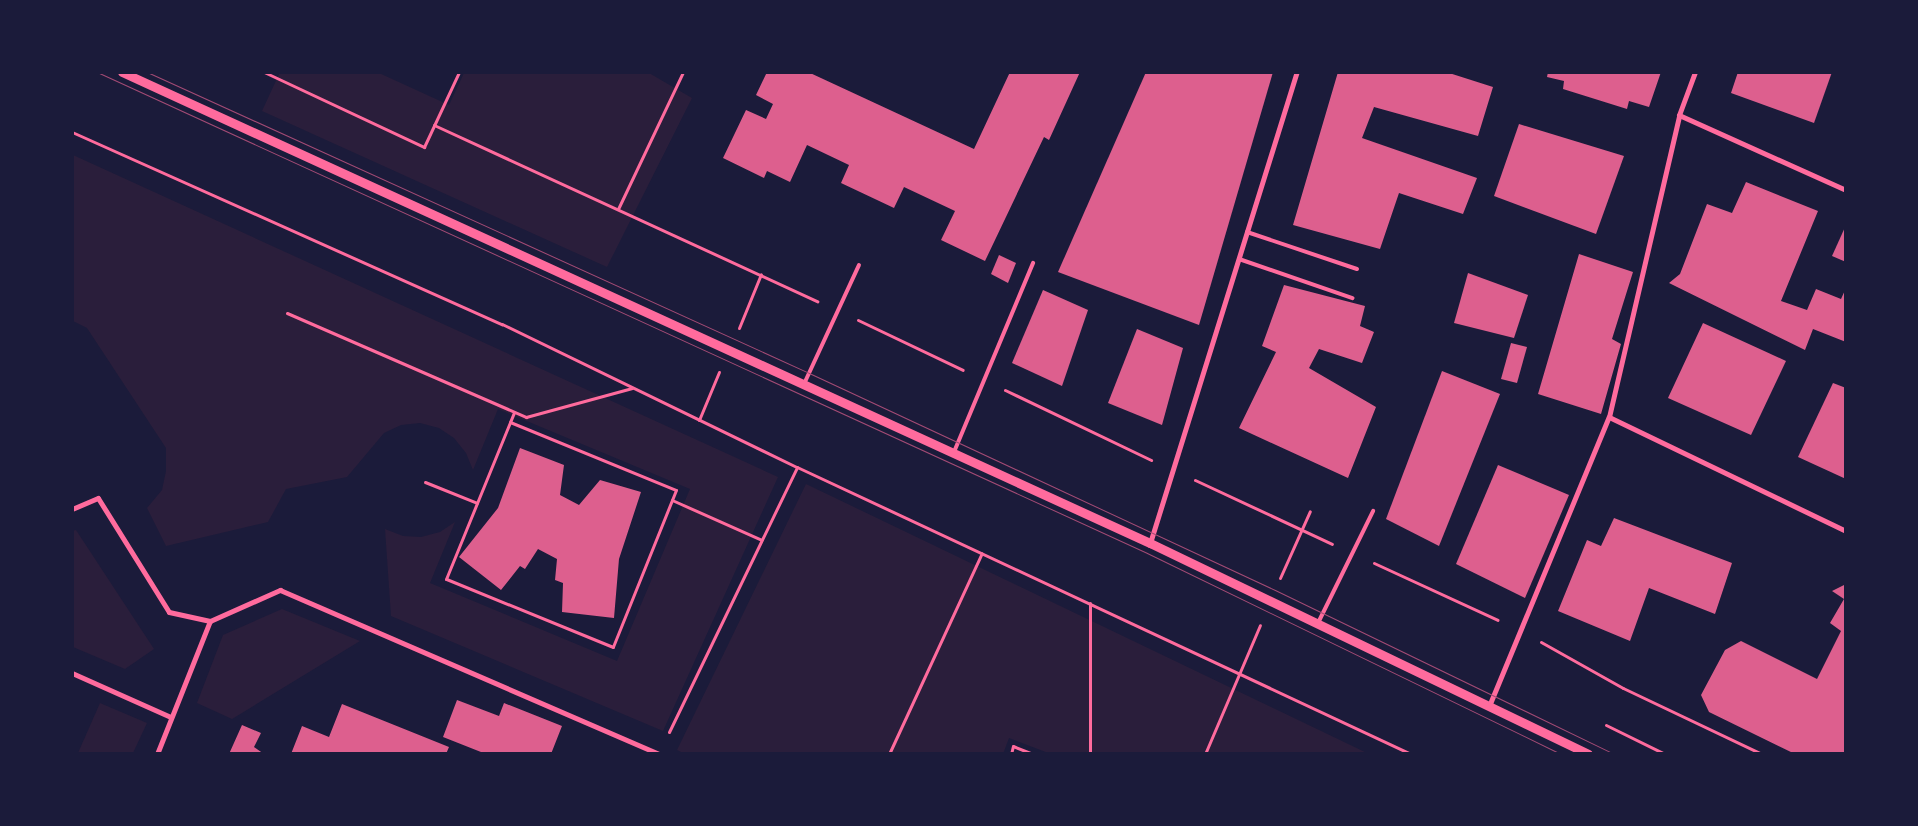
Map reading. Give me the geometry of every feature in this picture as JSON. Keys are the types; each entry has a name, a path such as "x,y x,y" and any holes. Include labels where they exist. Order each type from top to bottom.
{"street":[{"path":"122,72 1150,542 1588,754"},
{"path":"1150,542 1297,72"},
{"path":"1489,706 1609,417 1679,115 1695,72"},
{"path":"1679,115 1846,190"},
{"path":"1609,417 1846,531"},
{"path":"72,509 98,498 169,612 210,622 280,590 659,753"},
{"path":"157,754 210,622"},
{"path":"72,673 172,717"}],"lane":[{"path":"1247,232 1357,269"},
{"path":"1239,259 1352,298"},
{"path":"954,452 1033,263"},
{"path":"804,384 859,265"},
{"path":"1318,623 1373,510"}],"path":[{"path":"264,72 424,147 459,72"},
{"path":"618,209 683,72"},
{"path":"434,125 838,311 1173,470 1520,631 1624,688 1762,754"},
{"path":"72,132 493,320 797,467 1240,672 1411,754"},
{"path":"288,313 526,417 632,388"},
{"path":"510,422 676,490 612,647 446,579 514,412"},
{"path":"659,753 797,467"},
{"path":"425,482 477,503"},
{"path":"672,500 762,540"},
{"path":"1205,754 1310,511"},
{"path":"889,754 982,553"},
{"path":"1090,603 1090,754"},
{"path":"1606,725 1665,754"},
{"path":"1011,754 1013,746 1033,754"}],"shaded area":[{"path":"280,72 379,73 449,105 464,73 649,73 692,98 607,267 262,111"},
{"path":"73,155 778,477 663,731 391,616 385,529 403,536 421,537 440,532 455,522 430,583 617,661 690,489 498,409 473,470 466,453 454,438 439,428 420,423 401,425 384,433 347,477 286,489 268,522 166,546 147,508 162,490 166,471 166,448 87,328 73,321"},
{"path":"806,484 1367,753 1051,754 1009,738 1003,754 685,754 677,750"},
{"path":"76,530 154,649 125,669 73,647 72,531"},
{"path":"282,609 360,641 232,719 197,703 223,635"},
{"path":"100,703 147,723 133,753 78,753"}],"building":[{"path":"767,72 808,72 974,149 1010,72 1080,72 1049,140 1044,137 985,261 941,240 955,211 904,187 894,208 841,183 849,165 807,145 790,182 767,171 764,178 723,158 746,110 766,119 773,104 756,95"},
{"path":"1146,72 1273,72 1199,325 1058,272"},
{"path":"1338,72 1446,72 1493,87 1478,136 1374,107 1362,138 1477,178 1463,214 1399,193 1380,249 1293,225"},
{"path":"1548,72 1661,72 1649,107 1629,101 1627,109 1563,89 1564,81 1547,77"},
{"path":"1738,72 1832,72 1814,123 1731,93"},
{"path":"1519,124 1624,156 1596,234 1494,196"},
{"path":"1746,182 1818,211 1781,301 1807,310 1816,289 1841,299 1846,288 1846,342 1813,329 1805,350 1669,283 1680,274 1707,204 1732,213"},
{"path":"1846,225 1846,262 1832,256"},
{"path":"1579,254 1633,272 1612,339 1621,344 1601,414 1538,394"},
{"path":"999,255 1016,263 1008,283 991,274"},
{"path":"1468,273 1528,295 1514,338 1454,323"},
{"path":"1284,285 1365,306 1360,326 1374,332 1362,363 1319,349 1309,368 1376,407 1348,478 1239,428 1276,352 1262,346"},
{"path":"1043,290 1088,310 1062,386 1012,363"},
{"path":"1703,323 1786,361 1751,435 1668,398"},
{"path":"1137,329 1183,348 1162,425 1108,403"},
{"path":"1511,343 1527,347 1517,383 1501,379"},
{"path":"1442,371 1500,394 1439,546 1386,519"},
{"path":"1833,383 1846,388 1846,479 1798,457"},
{"path":"520,448 564,465 560,495 579,505 600,480 641,492 619,559 614,618 562,612 563,583 555,580 557,559 538,549 525,569 520,566 501,590 459,557 498,508"},
{"path":"1498,465 1569,495 1525,598 1456,564"},
{"path":"1614,518 1732,563 1715,614 1649,588 1630,641 1558,611 1587,540 1601,546"},
{"path":"1846,584 1846,754 1795,754 1709,712 1701,695 1725,650 1741,641 1817,679 1841,631 1830,623 1844,599 1832,591"},
{"path":"457,700 499,716 504,703 562,726 551,754 486,754 443,737"},
{"path":"342,704 449,747 446,754 291,754 302,726 329,737"},
{"path":"242,725 261,733 254,747 264,754 229,754"}],"tram line":[{"path":"97,72 1147,553 1561,754"},
{"path":"147,72 809,373 1275,590 1615,754"}]}
